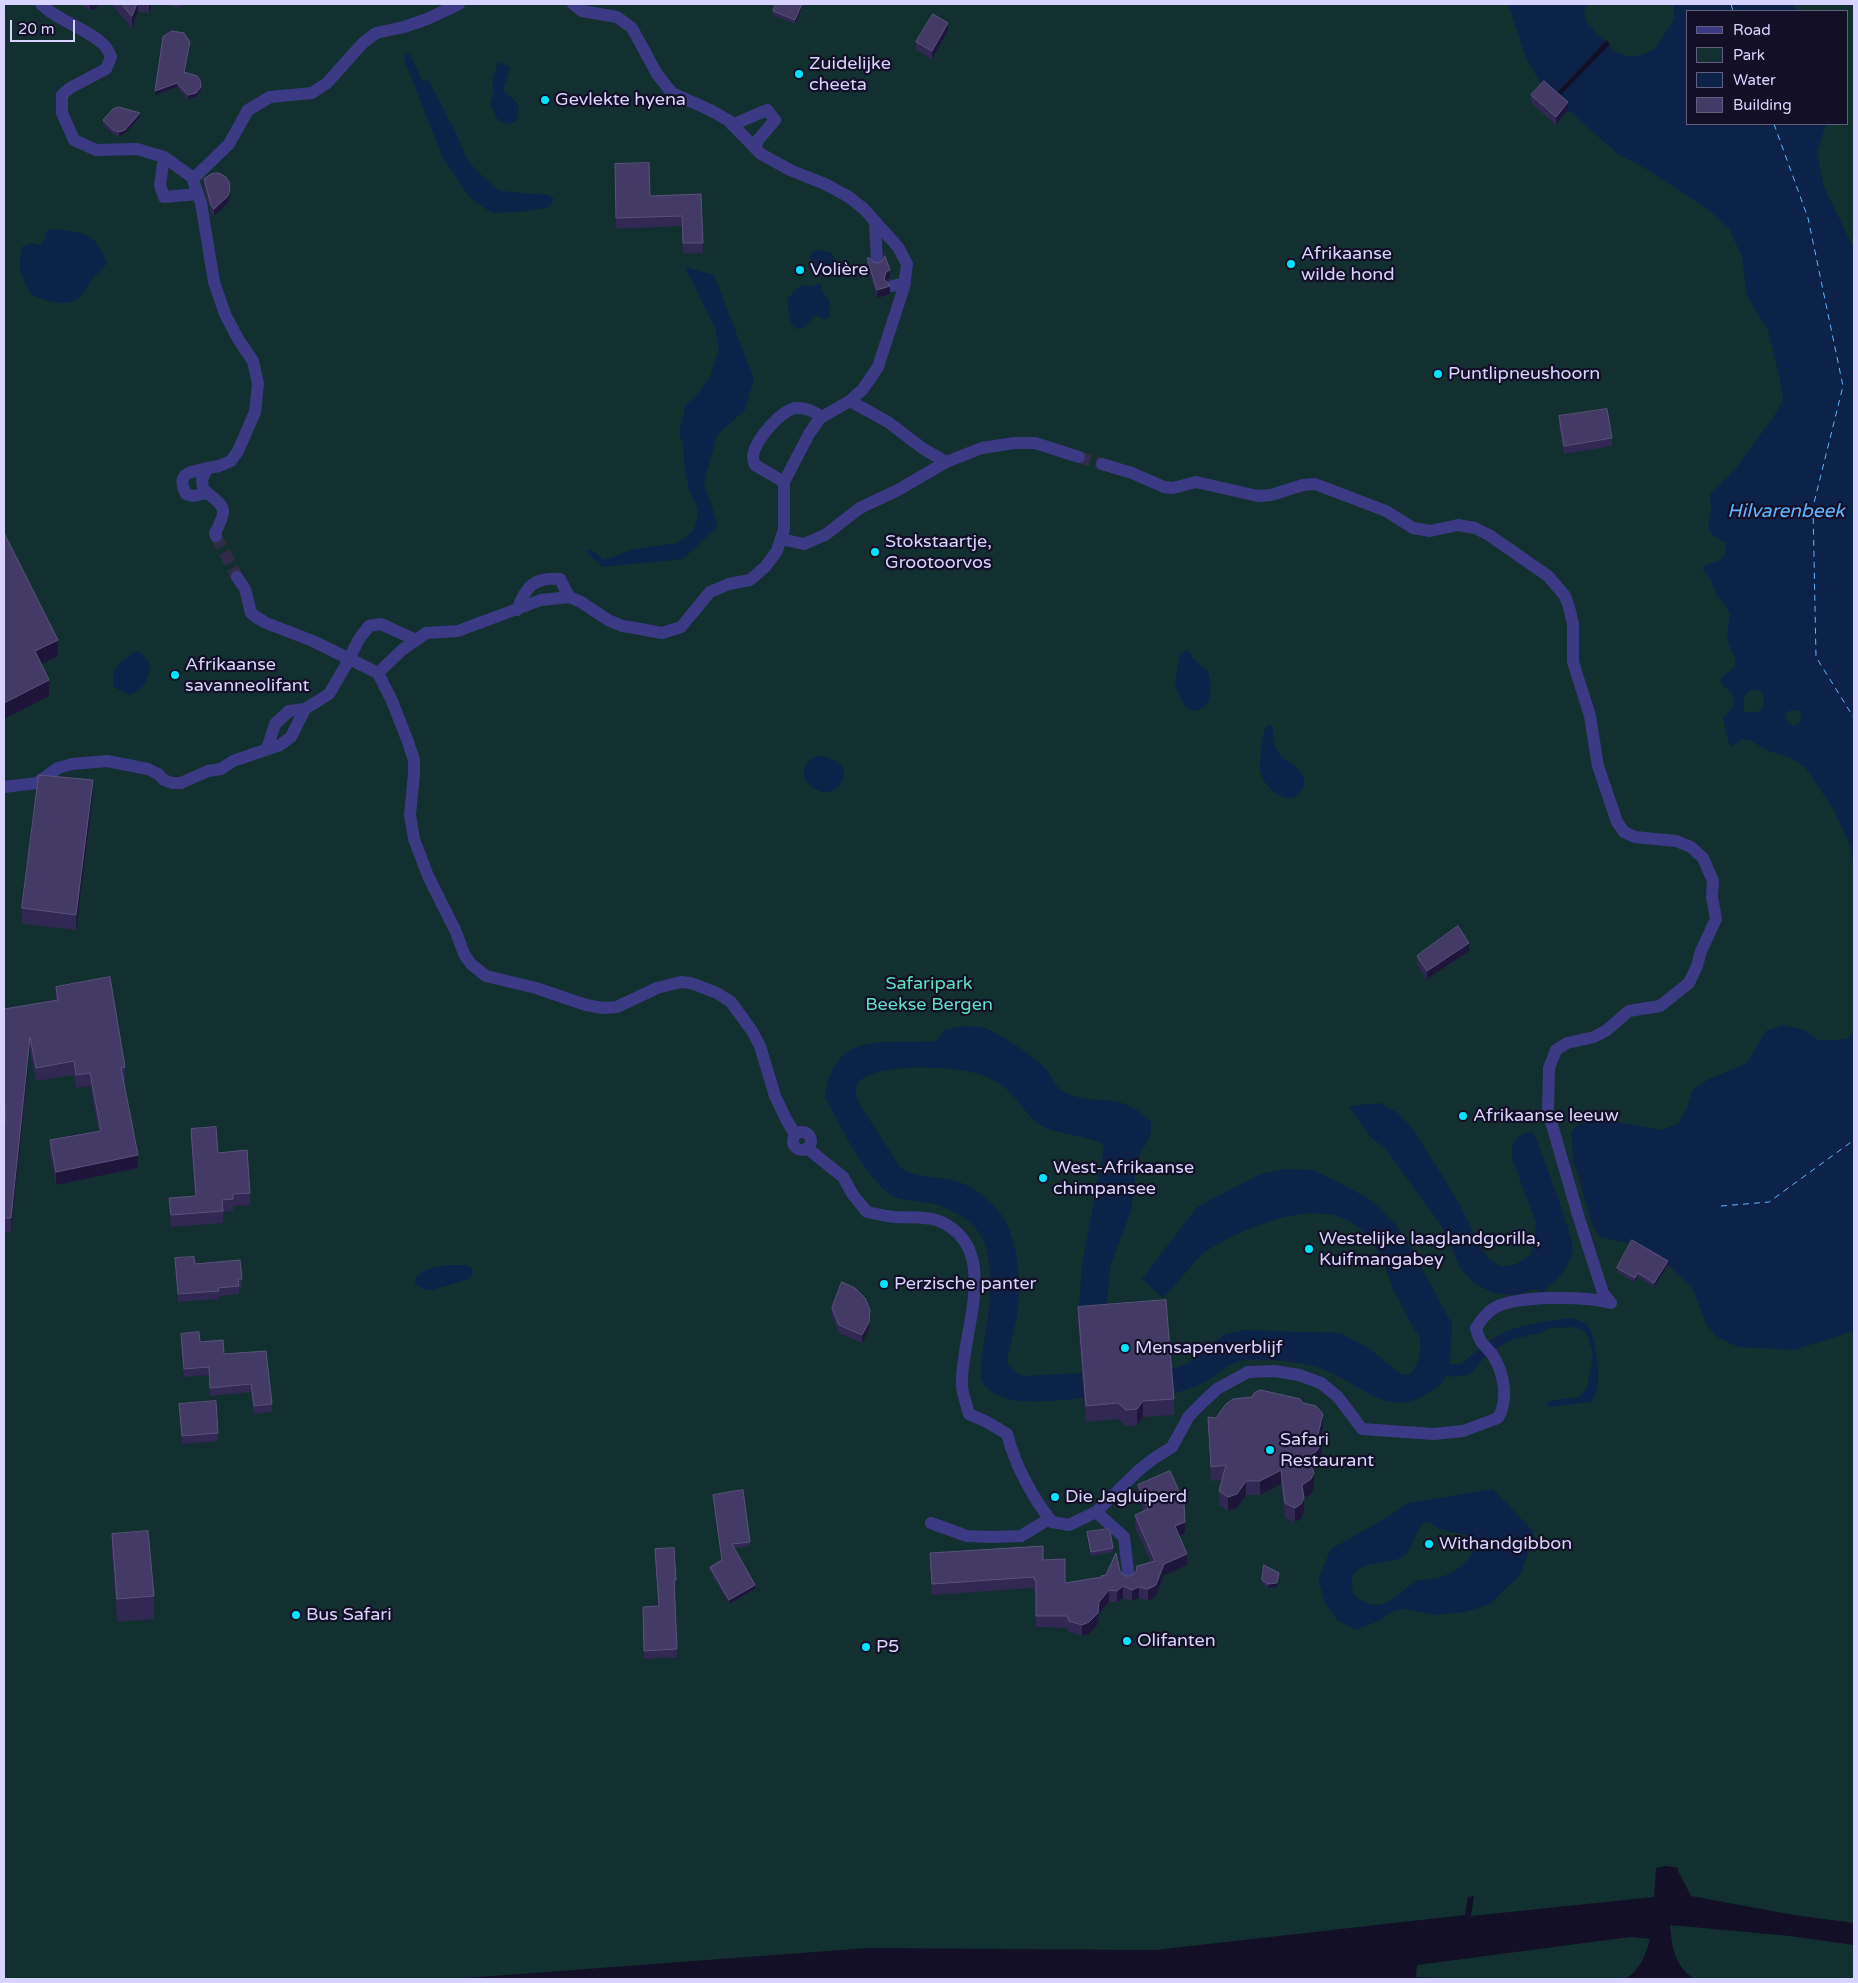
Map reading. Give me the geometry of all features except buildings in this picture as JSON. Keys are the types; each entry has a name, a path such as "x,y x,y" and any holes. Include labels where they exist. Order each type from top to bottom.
{"street":[{"path":"41,4 60,20 104,45 111,57 106,69 70,88 62,95 62,113 74,140 96,150 136,149 164,157 193,179 198,194 214,282 225,314 238,340 253,361 258,384 255,412 238,451 231,461 219,466 188,472 184,477 182,486 186,494 193,496 207,493"},
{"path":"193,179 228,144 248,110 270,97 312,93 327,83 363,43 376,33 404,27 427,19 459,4"},
{"path":"378,673 402,650 426,633 458,631 541,600 569,597 622,626 662,633 681,627 710,592 729,584 750,580 765,567 777,551 784,529 784,482 809,434 822,417 850,402 878,368 899,284 907,264 898,247 864,209 849,198 826,184 790,170 761,154 732,125 710,110 672,92 657,74 632,28 601,10 582,10 573,4"},
{"path":"732,125 767,110 775,120 758,140 755,148"},
{"path":"164,157 160,185 164,197 198,194"},
{"path":"875,223 877,263"},
{"path":"850,402 888,422 922,448 946,462"},
{"path":"784,482 755,465 753,456 759,440 785,412 796,408 808,409 822,417"},
{"path":"781,539 804,544 825,535 860,508 898,490 946,462 982,448 1014,443 1035,443 1079,457"},
{"path":"238,577 245,589 251,613 256,617 266,623 313,641 378,673 414,760 411,826 428,876 456,932 464,954 478,970 486,976 513,984 536,988 586,1005 610,1008 617,1007 658,988 681,982 691,983 717,993 730,1002 752,1031 760,1046 776,1096 795,1134 793,1138 795,1147 804,1150 807,1148 843,1177 853,1196 868,1212 938,1221 950,1227 966,1240 973,1258 975,1285 973,1310 964,1358 962,1386 969,1414 988,1422 1007,1434 1013,1456 1049,1518 1052,1522 1069,1525 1096,1512 1139,1470 1172,1447 1189,1416 1217,1389 1248,1372 1274,1371 1299,1375 1321,1383 1338,1397 1362,1429 1434,1434 1463,1431 1498,1418 1503,1409 1504,1390 1500,1370 1487,1349 1479,1341 1476,1328 1484,1316 1496,1307 1519,1302 1574,1297 1610,1303 1603,1293 1548,1111 1549,1068 1556,1050 1567,1043 1594,1037 1607,1030 1628,1011 1647,1010 1660,1006 1688,983 1716,919 1712,897 1713,881 1702,858 1691,847 1676,841 1635,838 1624,832 1617,822 1598,766 1590,716 1573,662 1573,624 1569,606 1559,588 1536,567 1475,528 1458,525 1430,531 1413,528 1386,511 1315,484 1303,485 1271,495 1258,496 1196,482 1173,488 1164,487 1132,472 1102,464"},
{"path":"208,468 202,479 203,490 219,501 224,511 222,522 215,533 216,536"},
{"path":"517,610 523,594 532,584 545,578 560,579 569,597"},
{"path":"267,750 276,724 289,711 305,709 329,694 359,639 369,626 381,624 416,640"},
{"path":"4,788 37,783 58,768 72,764 107,761 148,769 158,774 164,780 172,783 181,783 208,771 221,769 233,761 280,745 291,737 297,729 305,709"},
{"path":"1096,1512 1124,1537 1129,1580"},
{"path":"931,1522 967,1536 1022,1536 1049,1518"}],"green space":[{"name":"Safaripark Beekse Bergen","path":"4,4 1854,4 1854,1923 1794,1915 1691,1896 1678,1868 1666,1866 1656,1868 1654,1897 1471,1916 1474,1896 1468,1897 1465,1915 1155,1950 868,1948 452,1979 4,1979"},
{"path":"1670,1925 1790,1936 1854,1945 1854,1979 1694,1979 1687,1974 1678,1962 1673,1948"},
{"path":"1630,1937 1650,1939 1638,1967 1625,1979 1463,1979 1416,1977 1417,1965"}],"water":[{"name":"Hilvarenbeek","path":"1508,4 1588,4 1584,11 1587,23 1615,52 1630,57 1642,55 1656,48 1674,19 1674,4 1792,4 1795,10 1686,10 1686,125 1826,125 1817,152 1824,187 1854,249 1854,865 1849,843 1834,810 1805,767 1789,757 1768,751 1750,740 1742,739 1732,746 1729,744 1723,718 1733,706 1734,699 1731,692 1721,683 1722,677 1735,667 1735,662 1728,637 1730,615 1724,603 1717,596 1710,578 1703,571 1704,566 1721,559 1726,549 1726,543 1709,530 1710,495 1737,467 1774,416 1783,400 1768,330 1747,296 1742,257 1730,230 1710,211 1648,170 1618,154 1543,88 1526,57","holes":["1754,689 1764,695 1763,708 1760,711 1748,713 1744,711 1745,697 1748,693","1793,710 1800,711 1801,719 1798,724 1792,726 1785,718 1787,712"]},
{"path":"405,53 410,54 422,81 428,79 468,161 486,180 500,191 549,195 554,199 550,207 520,212 492,213 470,198 442,156 404,59"},
{"path":"498,62 510,67 503,91 515,100 519,111 516,121 509,124 498,120 490,104 494,91 492,81"},
{"path":"58,229 89,236 98,245 107,262 81,296 70,302 63,303 32,295 25,283 20,267 22,247 32,243 39,245 45,239 47,230"},
{"path":"820,250 832,253 836,265 832,271 820,267 810,258 812,252"},
{"path":"685,267 714,275 754,379 745,410 717,435 704,483 718,526 683,559 602,567 586,551 591,550 604,560 635,549 677,543 694,529 696,523 698,509 689,489 683,444 679,433 686,405 699,392 711,375 719,348 715,328"},
{"path":"818,283 822,286 822,292 829,299 830,316 823,319 816,315 803,328 796,329 791,323 787,299 798,288 803,286 813,287"},
{"path":"1186,650 1189,651 1193,659 1208,671 1211,683 1209,701 1197,711 1189,710 1183,703 1175,685 1179,657"},
{"path":"136,651 143,655 150,664 145,683 129,695 114,687 113,680 115,669 118,665"},
{"path":"1268,725 1272,726 1274,742 1278,752 1297,768 1303,776 1304,787 1295,797 1282,797 1270,788 1262,776 1260,765 1262,741"},
{"path":"818,756 830,758 843,768 843,779 840,785 833,791 824,792 816,790 805,777 804,770 808,762"},
{"path":"1784,1025 1804,1030 1820,1041 1846,1039 1854,1032 1854,1331 1794,1350 1739,1347 1718,1338 1706,1324 1692,1287 1668,1265 1632,1244 1600,1237 1593,1226 1574,1162 1571,1133 1576,1126 1589,1121 1617,1122 1661,1130 1678,1124 1686,1110 1693,1089 1709,1079 1747,1063 1766,1031"},
{"path":"962,1026 985,1028 1008,1040 1041,1064 1062,1091 1085,1099 1107,1100 1128,1105 1151,1122 1151,1132 1148,1141 1141,1151 1137,1162 1131,1211 1110,1267 1107,1304 1079,1306 1082,1265 1104,1145 1094,1140 1046,1128 1033,1119 1004,1087 978,1074 941,1068 899,1069 880,1072 866,1077 856,1087 859,1103 900,1167 915,1174 950,1180 972,1188 984,1196 1004,1218 1014,1244 1019,1287 1017,1315 1007,1364 1017,1373 1024,1376 1082,1373 1084,1398 1045,1401 1015,1400 1002,1397 991,1391 983,1383 981,1364 990,1299 990,1282 986,1249 981,1236 973,1225 950,1210 932,1203 898,1198 887,1192 877,1183 860,1160 825,1097 831,1075 839,1060 851,1050 881,1042 936,1041 945,1030"},
{"path":"1380,1103 1398,1113 1413,1129 1458,1201 1480,1246 1489,1259 1501,1266 1514,1265 1531,1254 1535,1238 1536,1223 1512,1158 1512,1148 1515,1140 1522,1134 1533,1132 1556,1192 1573,1249 1566,1268 1553,1283 1542,1292 1535,1289 1519,1294 1506,1295 1491,1292 1474,1283 1460,1268 1443,1228 1385,1148 1370,1137 1349,1106"},
{"path":"1284,1169 1313,1170 1336,1181 1371,1200 1395,1224 1413,1251 1452,1324 1450,1364 1461,1364 1479,1349 1486,1356 1469,1375 1454,1377 1446,1375 1436,1388 1414,1400 1401,1403 1376,1397 1340,1377 1308,1365 1278,1360 1248,1360 1236,1362 1205,1382 1173,1394 1171,1369 1187,1364 1226,1334 1243,1330 1340,1333 1370,1349 1403,1375 1411,1374 1416,1365 1420,1355 1419,1335 1397,1297 1379,1253 1362,1230 1349,1221 1334,1215 1318,1213 1286,1217 1270,1221 1231,1237 1204,1253 1163,1298 1142,1279 1197,1207 1261,1174"},
{"path":"466,1265 472,1269 473,1274 469,1279 432,1290 426,1290 415,1284 415,1278 423,1272 436,1267"},
{"path":"1572,1318 1586,1323 1593,1340 1598,1364 1595,1397 1590,1402 1549,1407 1547,1406 1548,1401 1579,1397 1587,1388 1593,1355 1587,1334 1583,1330 1573,1327 1549,1328 1541,1333 1512,1339 1492,1351 1486,1343 1516,1328 1538,1322"},
{"path":"1493,1489 1534,1532 1521,1574 1490,1604 1465,1612 1433,1615 1408,1609 1396,1610 1378,1621 1356,1630 1337,1620 1325,1603 1318,1580 1331,1549 1388,1517 1408,1503","holes":["1426,1522 1440,1529 1472,1537 1476,1546 1464,1564 1446,1575 1433,1579 1418,1580 1385,1603 1378,1605 1370,1604 1357,1597 1353,1592 1352,1585 1353,1576 1358,1570 1365,1566 1400,1558 1406,1554 1422,1525"]}],"pier":[{"path":"1607,40 1610,44 1559,97 1556,94"}],"ferry route":[{"path":"1731,4 1733,10"},
{"path":"1774,125 1808,218 1843,386 1813,507 1816,657 1854,718"},
{"path":"1721,1206 1769,1202 1854,1140"}],"tunnel":[{"path":"1079,457 1102,464"},
{"path":"216,536 237,577"}],"place":[{"name":"Zuidelijke cheeta","path":"799,74"},
{"name":"Gevlekte hyena","path":"545,100"},
{"name":"Afrikaanse wilde hond","path":"1291,264"},
{"name":"Volière","path":"800,270"},
{"name":"Puntlipneushoorn","path":"1438,374"},
{"name":"Stokstaartje, Grootoorvos","path":"875,552"},
{"name":"Afrikaanse savanneolifant","path":"175,675"},
{"name":"Afrikaanse leeuw","path":"1463,1116"},
{"name":"West-Afrikaanse chimpansee","path":"1043,1178"},
{"name":"Westelijke laaglandgorilla, Kuifmangabey","path":"1309,1249"},
{"name":"Perzische panter","path":"884,1284"},
{"name":"Mensapenverblijf","path":"1125,1348"},
{"name":"Safari Restaurant","path":"1270,1450"},
{"name":"Die Jagluiperd","path":"1055,1497"},
{"name":"Withandgibbon","path":"1429,1544"},
{"name":"Bus Safari","path":"296,1615"},
{"name":"Olifanten","path":"1127,1641"},
{"name":"P5","path":"866,1647"}]}
